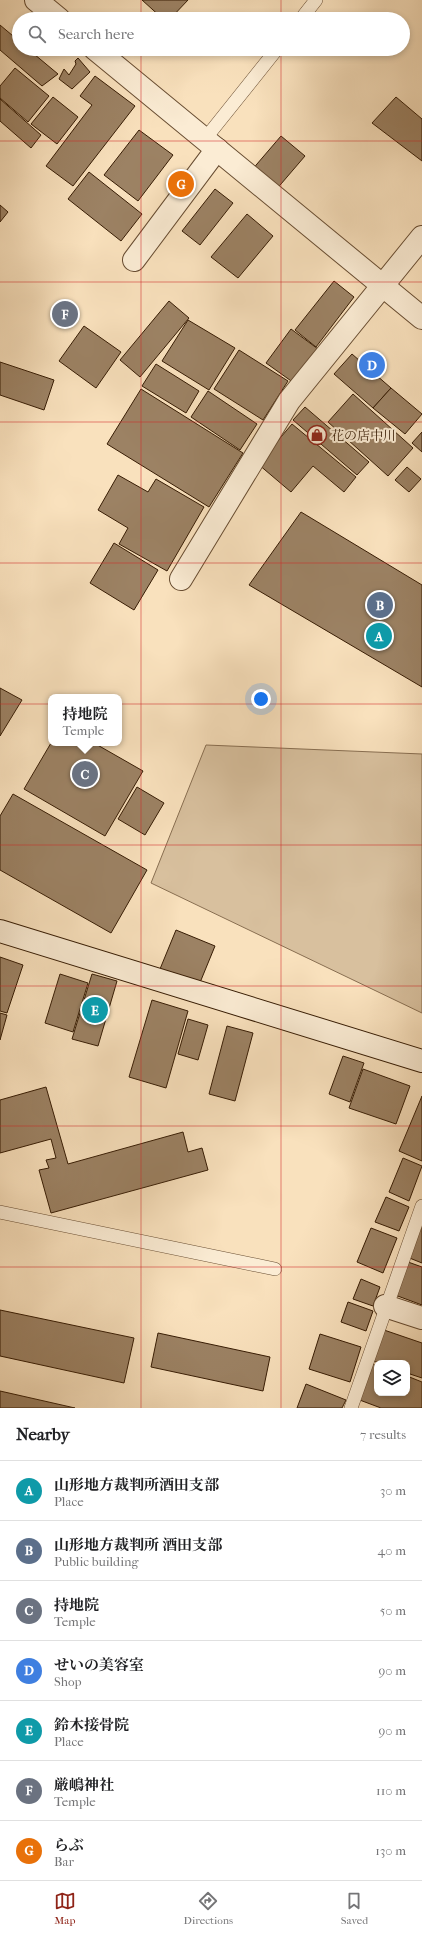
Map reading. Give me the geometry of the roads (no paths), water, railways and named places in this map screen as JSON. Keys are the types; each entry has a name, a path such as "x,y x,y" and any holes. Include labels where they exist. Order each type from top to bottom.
{"street":[{"path":"36,0 51,12"},
{"path":"104,56 422,318"},
{"path":"134,260 211,144"},
{"path":"181,579 289,401 422,237"},
{"path":"0,930 422,1061"},
{"path":"386,1306 422,1318"}],"lane":[{"path":"307,12 316,0"},
{"path":"211,144 272,56"},
{"path":"351,1408 422,1206"},
{"path":"0,1212 275,1269"}],"place":[{"name":"らぶ","path":"181,184"},
{"name":"厳嶋神社","path":"65,314"},
{"name":"せいの美容室","path":"372,365"},
{"name":"花の店中川","path":"317,435"},
{"name":"山形地方裁判所 酒田支部","path":"380,605"},
{"name":"山形地方裁判所酒田支部","path":"379,636"},
{"name":"持地院","path":"85,774"},
{"name":"鈴木接骨院","path":"95,1010"}]}
